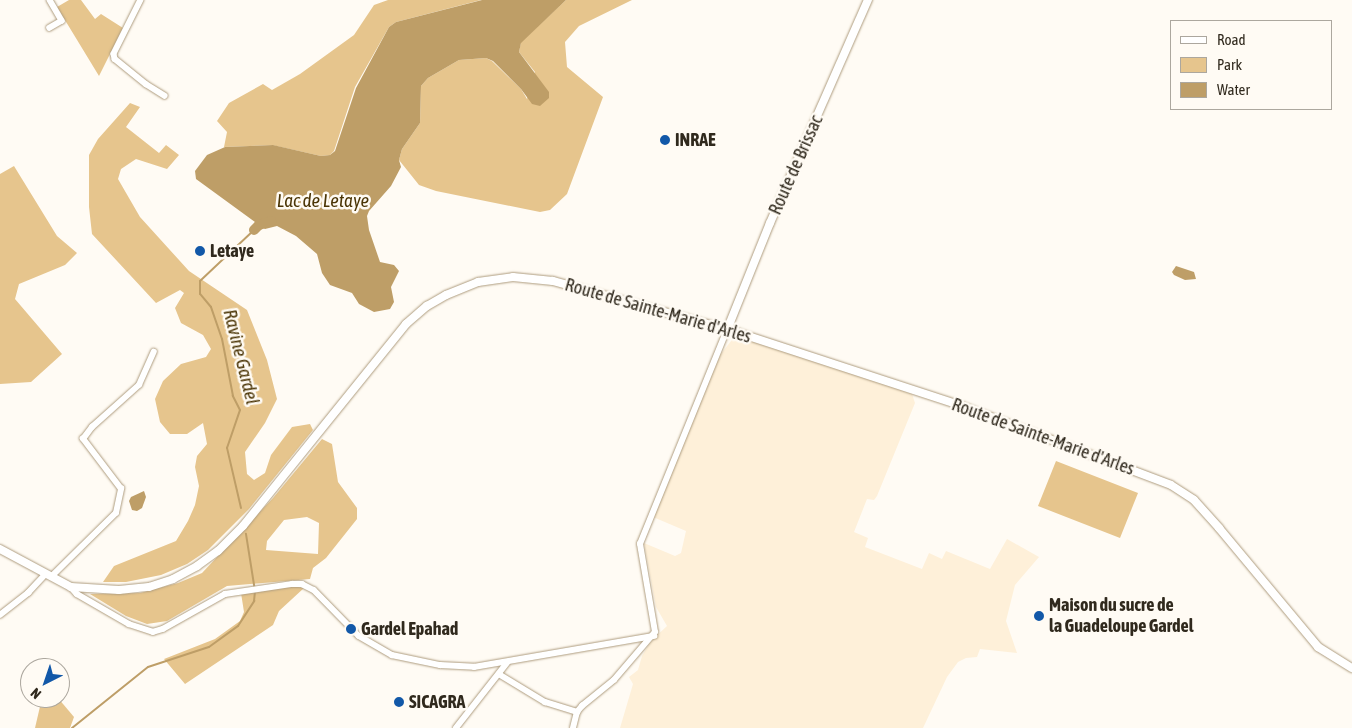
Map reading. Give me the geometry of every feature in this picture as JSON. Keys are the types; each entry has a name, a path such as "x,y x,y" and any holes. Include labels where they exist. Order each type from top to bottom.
{"main road":[{"name":"Route de Brissac","path":"727,330 770,223 868,0"},
{"name":"Route de Sainte-Marie d'Arles","path":"0,549 71,587 118,590 149,587 173,579 197,566 218,551 243,526 406,324 434,302 478,282 513,277 552,281 727,330 962,406 1171,484 1194,500 1318,647 1352,668"}],"street":[{"path":"50,0 62,21 50,28"},
{"path":"141,0 114,54 115,59 146,84 165,96"},
{"path":"573,728 582,706 614,680 654,636 655,624 640,544 727,330"},
{"path":"0,615 48,576 116,513 121,489 82,439 88,431 139,385 154,352"},
{"path":"71,587 78,594 130,624 153,632 163,629 225,594 254,588 302,584 314,590 351,629 392,655 474,668 654,636"},
{"path":"456,728 507,663"},
{"path":"499,674 545,702 578,712"}],"shaded area":[{"path":"735,336 824,363 912,394 915,403 877,496 874,500 867,499 854,532 868,538 865,547 922,569 929,553 942,559 946,551 990,569 1007,539 1039,557 1015,585 1006,621 1017,653 980,649 977,657 966,658 958,662 947,677 923,728 620,728 633,684 629,677 638,670 642,656 651,641 667,626 656,607 644,543 675,556 681,553 686,531 653,517 720,355"}],"green space":[{"path":"69,0 81,0 95,19 101,14 123,28 99,76 57,7"},
{"path":"388,0 481,0 396,22 389,27 355,87 334,151 330,155 321,156 272,145 224,147 227,132 217,121 229,103 263,84 272,90 300,74 354,35 374,5"},
{"path":"566,0 632,0 579,26 565,42 567,67 603,97 567,194 550,210 540,212 436,191 419,185 399,160 402,149 420,123 421,86 428,78 459,60 486,58 492,61 521,89 527,99 535,72 519,52 521,42"},
{"path":"130,103 140,107 126,127 159,153 166,145 179,155 167,169 136,159 121,169 118,179 140,217 189,271 247,310 267,360 277,399 265,423 245,452 247,474 254,480 265,473 271,455 292,427 310,424 313,430 249,509 208,550 187,564 161,575 126,582 103,582 114,566 176,541 195,505 199,486 195,467 197,456 207,444 203,423 187,434 170,434 160,422 155,399 163,381 181,364 206,357 211,349 203,335 181,323 175,308 184,293 180,290 156,303 92,234 89,207 89,155 98,139"},
{"path":"14,166 57,236 77,253 65,265 19,284 15,299 62,354 31,382 0,384 0,174"},
{"path":"322,439 332,444 338,482 357,508 357,519 326,558 313,568 310,579 227,586 167,621 147,624 126,616 90,594 140,593 178,583 202,573 273,498","holes":["307,517 319,523 318,554 266,550 267,541 284,520"]},
{"path":"1056,461 1138,493 1120,538 1038,506"},
{"path":"292,586 304,588 279,611 273,625 185,684 164,659 215,639 240,621 244,612 241,593"},
{"path":"40,708 66,708 74,717 70,728 35,728"}],"water":[{"name":"Lac de Letaye","path":"482,0 566,0 521,43 519,52 549,92 549,98 540,106 532,104 521,89 493,61 486,58 459,60 428,78 421,86 420,123 402,149 399,160 401,167 391,186 369,211 367,216 369,230 380,262 394,265 399,271 391,287 394,302 390,309 374,312 359,304 352,293 330,285 322,273 317,254 296,236 277,226 265,229 196,179 195,171 207,155 225,147 273,145 321,156 330,155 335,151 356,88 389,27 396,22"},
{"path":"1176,266 1194,272 1196,279 1185,280 1174,275 1172,272"},
{"path":"144,491 146,497 142,508 137,511 132,510 129,501 131,497"}],"waterway":[{"name":"Ravine Gardel","path":"254,230 259,225 271,221"},
{"name":"Ravine Gardel","path":"241,508 227,448 240,410 233,396 222,339 211,307 200,294 200,281 254,230"},
{"name":"Ravine Gardel","path":"72,728 148,667 209,647 238,626 254,601 255,591 246,534"}],"place":[{"name":"INRAE","path":"665,140"},
{"name":"Letaye","path":"200,251"},
{"name":"Maison du sucre de la Guadeloupe Gardel","path":"1039,616"},
{"name":"Gardel Epahad","path":"351,629"},
{"name":"SICAGRA","path":"399,702"}]}
